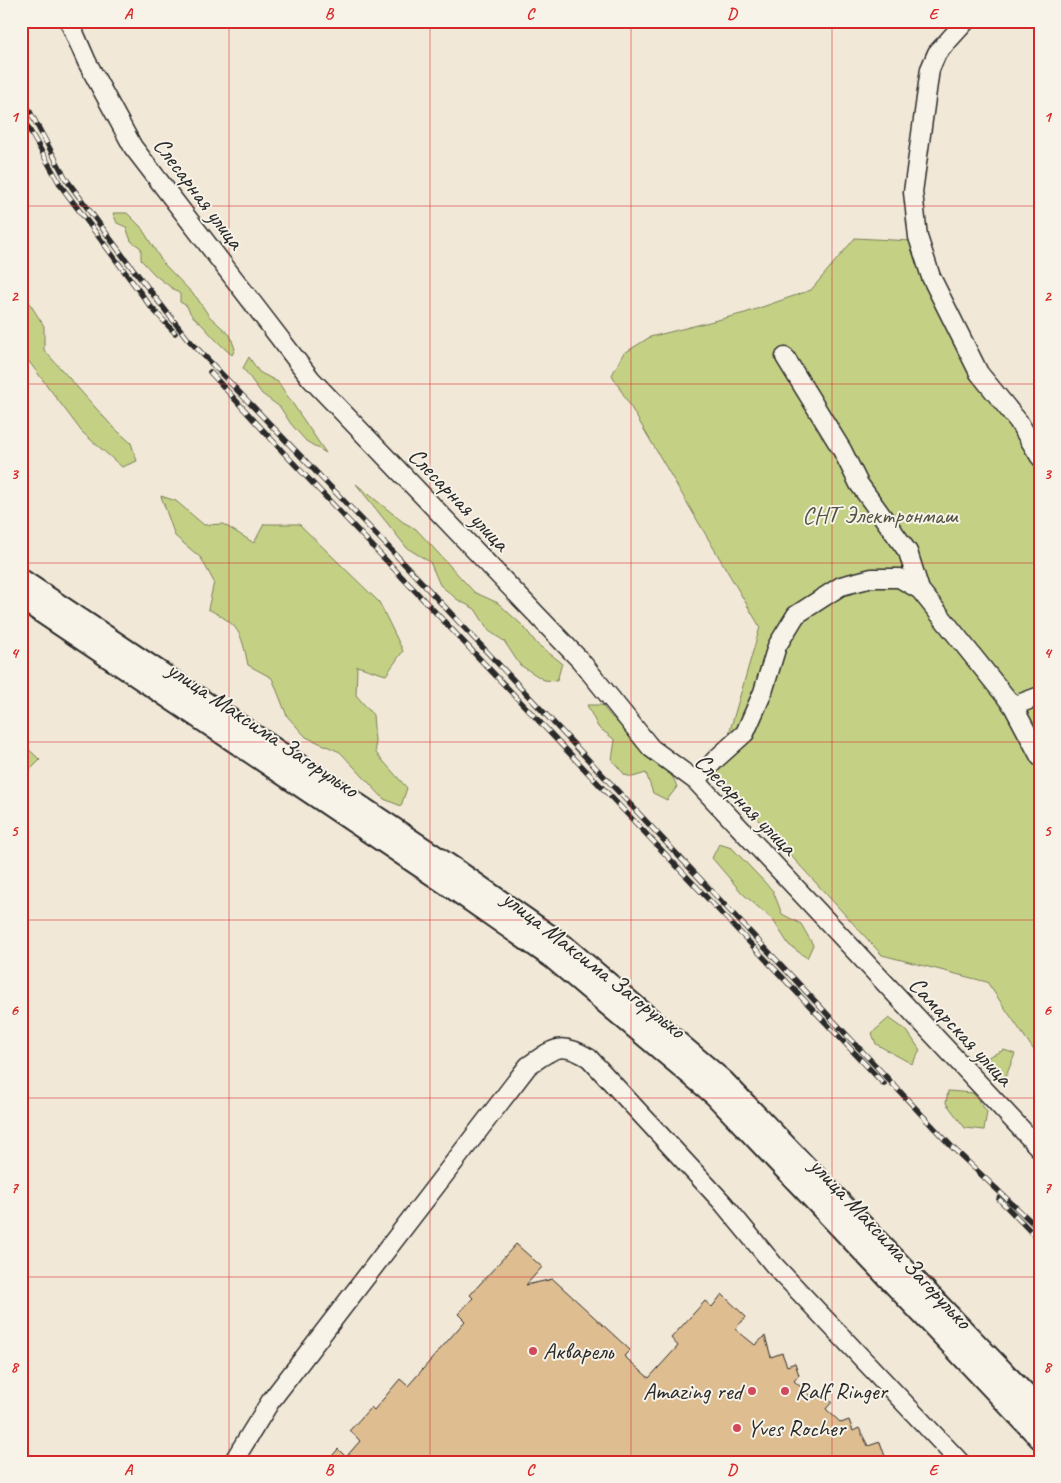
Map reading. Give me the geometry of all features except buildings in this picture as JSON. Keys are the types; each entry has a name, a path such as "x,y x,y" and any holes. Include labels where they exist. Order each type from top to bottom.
{"main road":[{"name":"улица Максима Загорулько","path":"21,580 460,873 564,946 723,1081 1040,1410"},
{"name":"улица Максима Загорулько","path":"21,598 453,888 552,958 715,1095 1040,1438"}],"street":[{"name":"Слесарная улица","path":"69,21 87,62 133,147 310,379 580,660 651,748 696,781 868,967"},
{"path":"966,21 937,53 930,69 913,192 918,236 931,277 979,373 1018,421 1040,457"},
{"path":"785,357 842,450 859,484 908,552 920,590 1013,706 1040,757"},
{"path":"696,781 716,759 745,733 763,692 777,646 796,615 841,586 872,578 899,578 920,590"},
{"path":"1013,706 1040,696"},
{"name":"Самарская улица","path":"868,967 1040,1149"},
{"path":"233,1462 270,1402 528,1066 550,1050 572,1048 589,1058 722,1202 774,1265 960,1462"}],"green space":[{"path":"113,213 127,213 141,227 163,263 197,298 209,316 230,335 235,349 232,355 192,316 187,306 180,302 180,294 156,276 141,260 141,248 131,241 126,227 117,223"},
{"name":"СНТ Электронмаш","path":"855,238 912,241 1040,472 1040,1059 987,982 882,955 717,775 760,627 612,375 623,354 650,337 745,313 811,290"},
{"path":"21,290 44,326 44,350 111,425 131,443 137,461 122,467 82,432 21,351"},
{"path":"249,357 259,372 278,382 326,453 306,441 291,424 280,407 262,394 243,368"},
{"path":"356,484 403,522 416,529 474,592 498,603 524,627 537,644 562,663 557,681 544,680 520,665 504,641 489,631 475,609 458,600 440,585 430,562 407,548"},
{"path":"161,496 176,501 204,525 223,524 254,543 264,524 299,524 379,602 403,651 386,675 357,666 356,695 373,715 376,753 407,788 401,806 384,799 340,752 306,737 287,716 272,678 248,665 243,644 237,630 226,620 208,609 214,582 201,558 175,536"},
{"path":"587,705 602,705 610,716 663,763 677,787 667,800 653,793 646,773 633,777 625,775 612,760 615,740 598,727"},
{"path":"21,742 40,760 21,779"},
{"path":"719,844 732,848 773,891 782,914 801,924 813,945 807,958 789,945 773,920 742,893 712,858"},
{"path":"889,1018 907,1031 920,1050 912,1064 876,1044 872,1033"},
{"path":"1004,1050 1015,1054 1006,1076 998,1079 987,1070 988,1057"},
{"path":"948,1091 973,1093 987,1112 984,1130 965,1128 946,1103"}],"railway":[{"path":"21,95 66,179 187,338 396,555 952,1147 1040,1230"},
{"path":"21,115 61,186 151,307 175,333"},
{"path":"210,372 283,452 884,1084"},
{"path":"999,1199 1040,1241"}],"place":[{"name":"Акварель","path":"533,1351"},
{"name":"Amazing red","path":"752,1391"},
{"name":"Ralf Ringer","path":"785,1391"},
{"name":"Yves Rocher","path":"737,1428"}]}
